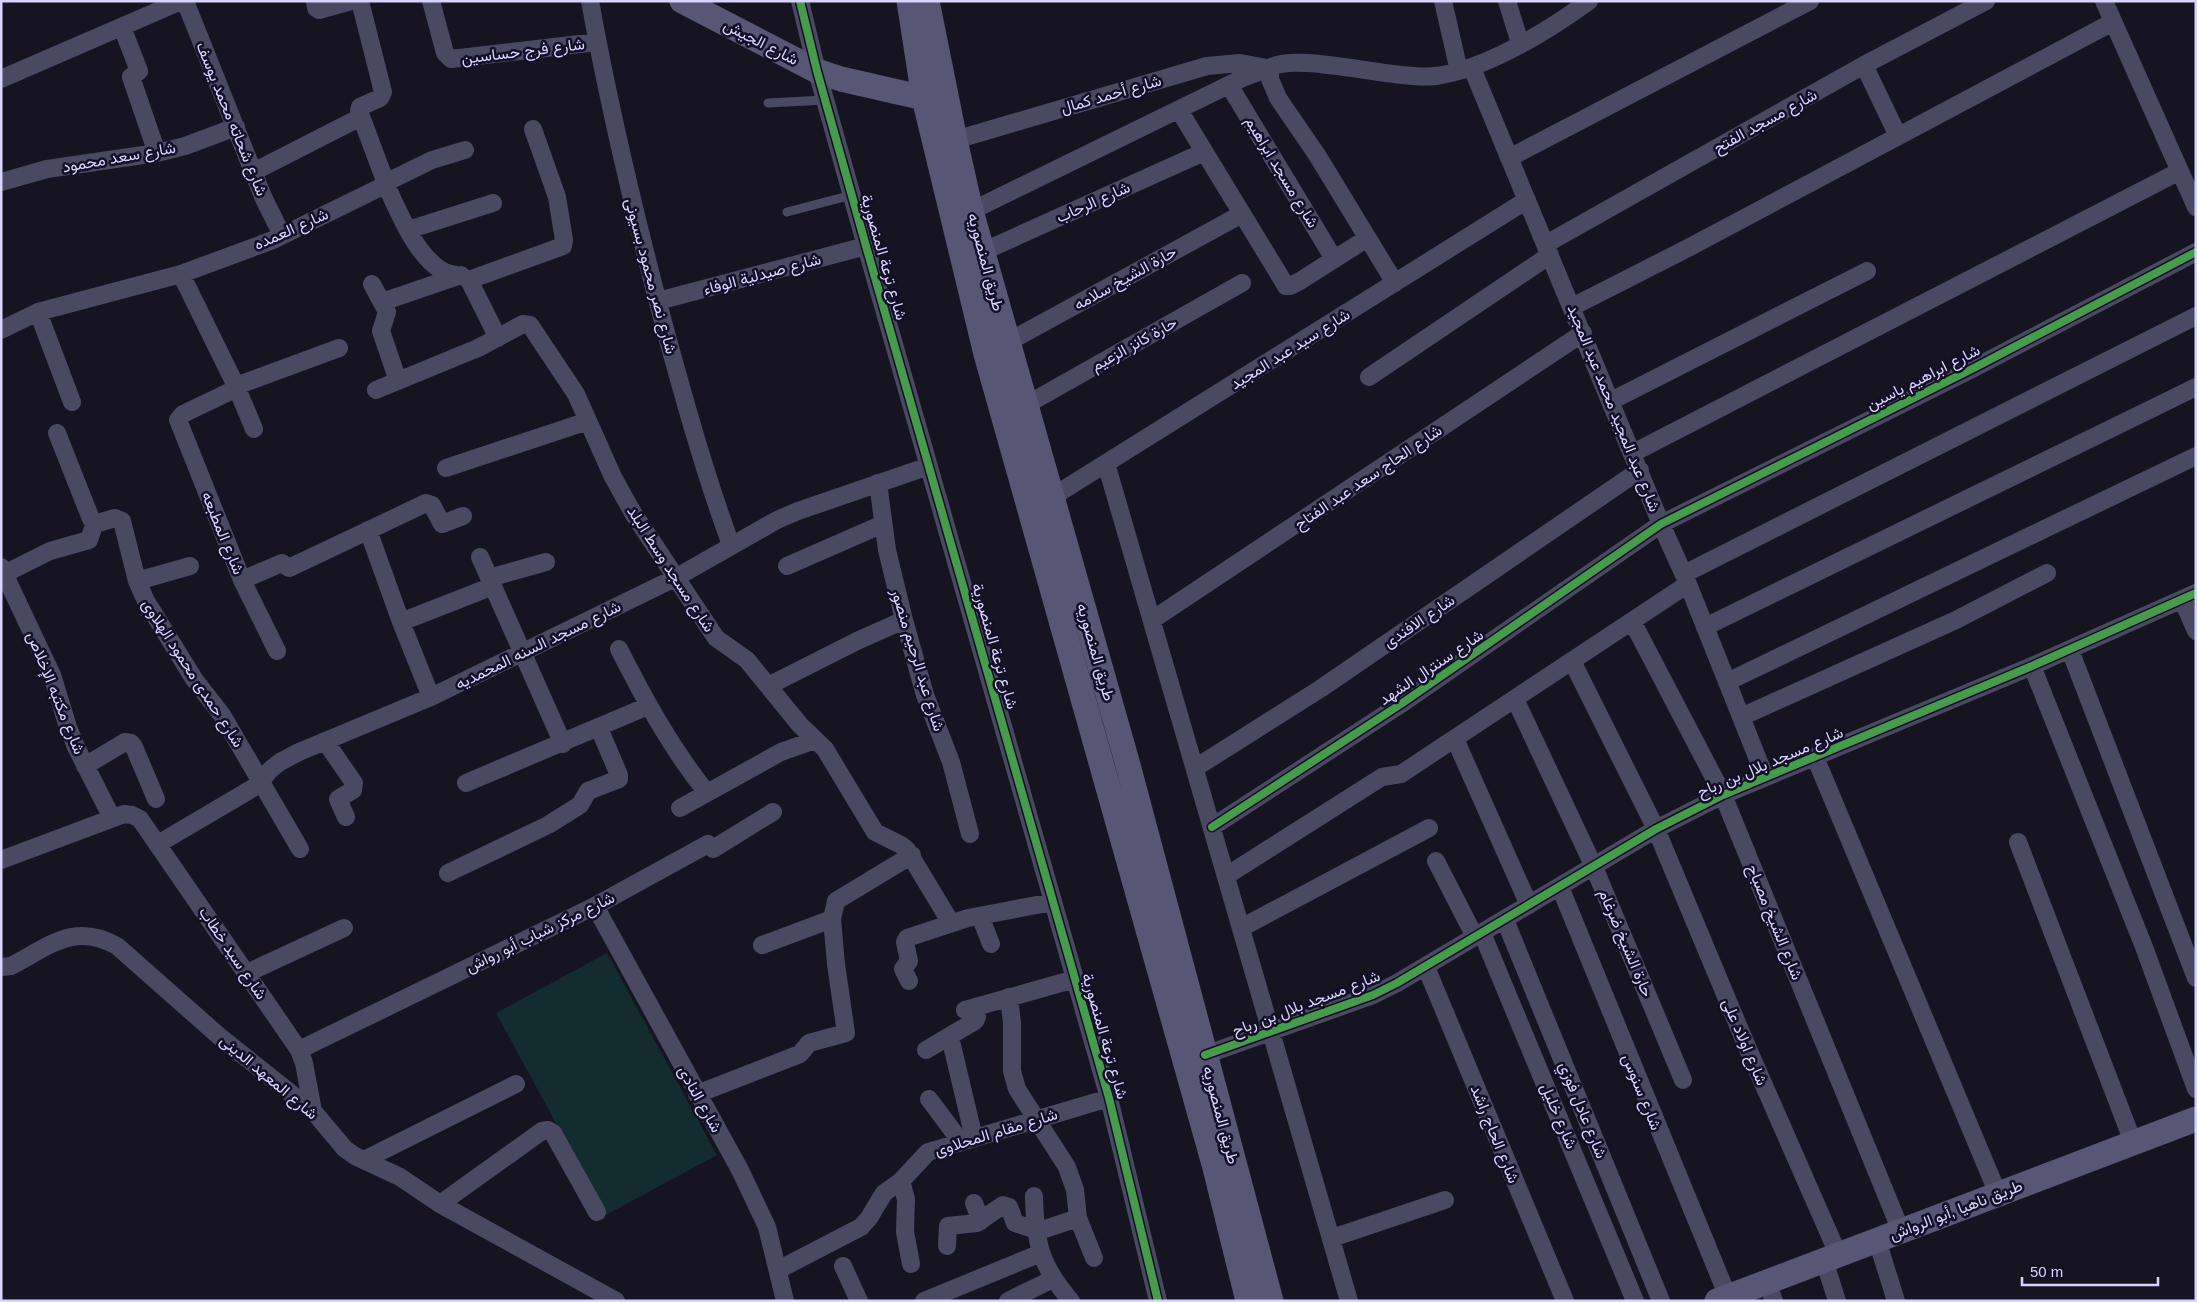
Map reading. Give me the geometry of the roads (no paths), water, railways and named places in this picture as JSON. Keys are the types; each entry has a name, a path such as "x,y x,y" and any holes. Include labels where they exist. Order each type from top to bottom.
{"main road":[{"name":"شارع الجيش","path":"682,1 817,71 900,94 924,98"},
{"name":"طريق المنصوريه","path":"908,1 924,98 986,354 1214,1164 1248,1301"},
{"name":"طريق المنصوريه","path":"927,1 955,140 982,252 1128,765 1270,1301"},
{"path":"1103,771 1128,765"},
{"name":"طريق ناهيا ,أبو الرواش","path":"1722,1299 1771,1291 1831,1257 2196,1118"}],"street":[{"path":"1,79 183,1"},
{"name":"شارع شحاته محمد يوسف","path":"183,1 264,199 282,236"},
{"path":"315,1 316,8 320,10 351,1"},
{"path":"360,1 383,92 380,98 358,108 385,183 408,230 421,250 441,271 465,277 498,338 376,390"},
{"name":"شارع فرج حساسين","path":"431,1 445,53 451,59 598,42"},
{"name":"شارع نصر محمود بسيونى","path":"590,1 615,128 658,302 712,493 732,545"},
{"name":"شارع ترعة المنصورية","path":"800,1 817,71 866,246 1109,1098 1158,1301"},
{"name":"شارع عبد المجيد محمد عبد المجيد","path":"1443,1 1466,70 1509,158 1527,200 1661,524 1686,579 1765,777"},
{"path":"1507,1 1520,43"},
{"path":"972,211 1229,85 1284,63 1305,63 1406,76 1435,76 1466,70 1520,43 1589,1"},
{"path":"1509,158 1810,1"},
{"name":"شارع مسجد الفتح","path":"1369,378 1548,250 1864,65 1986,1"},
{"path":"2104,1 2196,208"},
{"path":"1572,307 1688,248 2113,22"},
{"path":"122,27 140,71 130,76 157,152"},
{"name":"شارع أحمد كمال","path":"955,140 1207,66 1240,63 1270,68"},
{"path":"1864,65 1898,136"},
{"path":"1270,68 1270,79 1278,98 1317,155 1366,239 1395,283"},
{"name":"شارع مسجد ابراهيم","path":"1229,85 1334,259"},
{"path":"1179,110 1286,286 1290,286 1366,239"},
{"path":"253,172 361,117"},
{"name":"شارع سعد محمود","path":"1,182 47,169 185,146 236,127"},
{"path":"382,302 563,246 564,240 556,197 533,129"},
{"name":"شارع العمده","path":"1,330 38,312 181,274 282,236 432,160 465,150"},
{"name":"شارع الرحاب","path":"982,252 1204,152"},
{"path":"1633,453 2180,171"},
{"name":"شارع سيد عبد المجيد","path":"1052,496 1527,200"},
{"path":"408,230 492,203"},
{"name":"حارة الشيخ سلامه","path":"1008,342 1242,214"},
{"name":"شارع صيدلية الوفاء","path":"658,302 866,246"},
{"name":"شارع ابراهيم ياسين","path":"1661,524 1972,369 2196,252"},
{"path":"1611,401 1867,271"},
{"path":"181,274 236,386 254,429"},
{"name":"حارة كانز الزعيم","path":"1026,405 1242,283"},
{"path":"372,284 382,302 386,316 381,331 398,381"},
{"path":"38,312 72,402"},
{"path":"1226,876 1382,777 1401,774 1632,621 1686,579 2196,316"},
{"name":"شارع مسجد وسط البلد","path":"498,338 524,324 530,325 576,394 614,477 633,512 716,638 747,660 800,725 825,750 875,832 901,845 912,855 951,923"},
{"name":"شارع الحاج سعد عبد الفتاح","path":"1152,620 1583,333"},
{"path":"236,386 339,348"},
{"name":"شارع المطبعه","path":"236,386 231,391 183,414 178,418 178,422 242,580 277,651"},
{"path":"1705,627 2196,386"},
{"path":"446,468 588,422"},
{"path":"3,571 50,551 89,540 95,522 91,519 57,433"},
{"path":"1727,682 2196,456"},
{"path":"1106,463 1349,1301"},
{"name":"شارع مسجد السنه المحمديه","path":"158,844 262,781 270,770 280,762 431,697 522,653 677,577 763,527 791,514 929,466"},
{"name":"شارع الافندى","path":"1195,768 1320,689 1640,470"},
{"name":"شارع عبد الرحيم منصور","path":"878,483 883,524 904,620 925,695 951,762 970,834"},
{"path":"242,580 282,563 289,568 426,503 432,505 442,524 463,516"},
{"name":"شارع حمدى محمود الهلاوى","path":"95,522 115,518 122,521 137,581 146,600 194,679 222,715 300,849"},
{"path":"787,566 883,524"},
{"name":"شارع سنترال الشهد","path":"1212,827 1401,704 1661,524"},
{"path":"368,530 401,622 431,697"},
{"path":"480,557 563,744"},
{"path":"401,622 491,582 546,562"},
{"path":"137,581 190,566"},
{"name":"شارع مكتبه الإخلاص","path":"3,571 52,675 68,728 85,766 118,816"},
{"path":"1740,717 1956,620 2047,573"},
{"path":"2189,596 2196,631"},
{"name":"شارع مسجد بلال بن رباح","path":"1205,1055 1373,995 1505,920 1656,829 1723,795 2070,650 2189,596"},
{"path":"768,686 857,641 904,620"},
{"name":"شارع الشيخ مصباح","path":"1632,621 1723,795 1901,1231"},
{"path":"620,649 648,706 681,761 706,794"},
{"path":"2070,650 2196,978"},
{"name":"شارع اولاد على","path":"1572,661 1656,829 1745,1042 1831,1257 1837,1301"},
{"path":"2032,666 2140,938 2196,1089"},
{"name":"حارة الشيخ ضرغام","path":"1515,699 1594,867 1683,1080"},
{"path":"466,783 563,744 648,706"},
{"path":"448,873 548,826 580,805 590,790 619,779 599,728"},
{"path":"1455,739 1529,905"},
{"path":"680,808 780,752 815,740"},
{"path":"326,741 354,783 353,790 338,799 346,817"},
{"path":"85,766 125,742 130,743 134,747 156,799"},
{"path":"1815,757 1998,1194"},
{"name":"شارع مركز شباب أبو رواش","path":"300,1050 595,906 708,844 713,849 774,812"},
{"name":"شارع سيد خطاب","path":"118,816 132,815 140,819 300,1050 313,1111"},
{"path":"1,860 118,816"},
{"path":"1241,928 1429,828"},
{"path":"2018,842 2133,1142"},
{"path":"697,1094 800,1054 809,1042 846,1033 836,964 832,919 836,901 912,855"},
{"name":"شارع خليل","path":"1436,861 1479,935 1635,1301"},
{"name":"شارع سنوس","path":"1560,887 1722,1299"},
{"path":"909,981 903,969 909,961 906,939 951,923 1053,902"},
{"name":"شارع النادى","path":"595,906 740,1170 767,1227 785,1301"},
{"path":"980,916 991,944"},
{"path":"762,944 832,919"},
{"name":"شارع عادل فوزي","path":"1505,920 1661,1301"},
{"path":"247,974 344,928"},
{"name":"شارع المعهد الدينى","path":"1,967 12,966 68,937 82,935 103,938 118,946 220,1036 313,1111 345,1149 400,1177 440,1204 616,1301"},
{"name":"شارع الحاج راشد","path":"1426,966 1565,1301"},
{"path":"926,1050 975,1021 977,1017 970,1008 1074,979"},
{"path":"1009,997 1012,1023 1012,1072 1017,1089 1068,1167 1075,1190 1078,1218 1094,1258"},
{"path":"950,1037 967,1140"},
{"path":"364,1160 516,1084"},
{"name":"شارع مقام المحلاوى","path":"778,1270 861,1227 870,1218 884,1193 901,1182 928,1152 1109,1098"},
{"path":"929,1099 967,1140"},
{"path":"440,1204 542,1132 548,1130 553,1133 597,1212"},
{"path":"901,1182 906,1199 905,1232 911,1264"},
{"path":"1034,1196 1036,1231 1041,1253 1053,1279 1071,1301"},
{"path":"1332,1238 1445,1200"},
{"path":"974,1204 981,1221"},
{"path":"947,1246 948,1226 972,1224 981,1221 1005,1205 1009,1207 1013,1222 1036,1231 1042,1231 1078,1218"},
{"path":"1877,1240 1896,1301"},
{"path":"924,1301 1041,1253"},
{"path":"843,1266 859,1301"},
{"path":"1008,1301 1053,1279"}],"lane":[{"path":"768,103 825,100"},
{"path":"786,212 852,195"}]}
